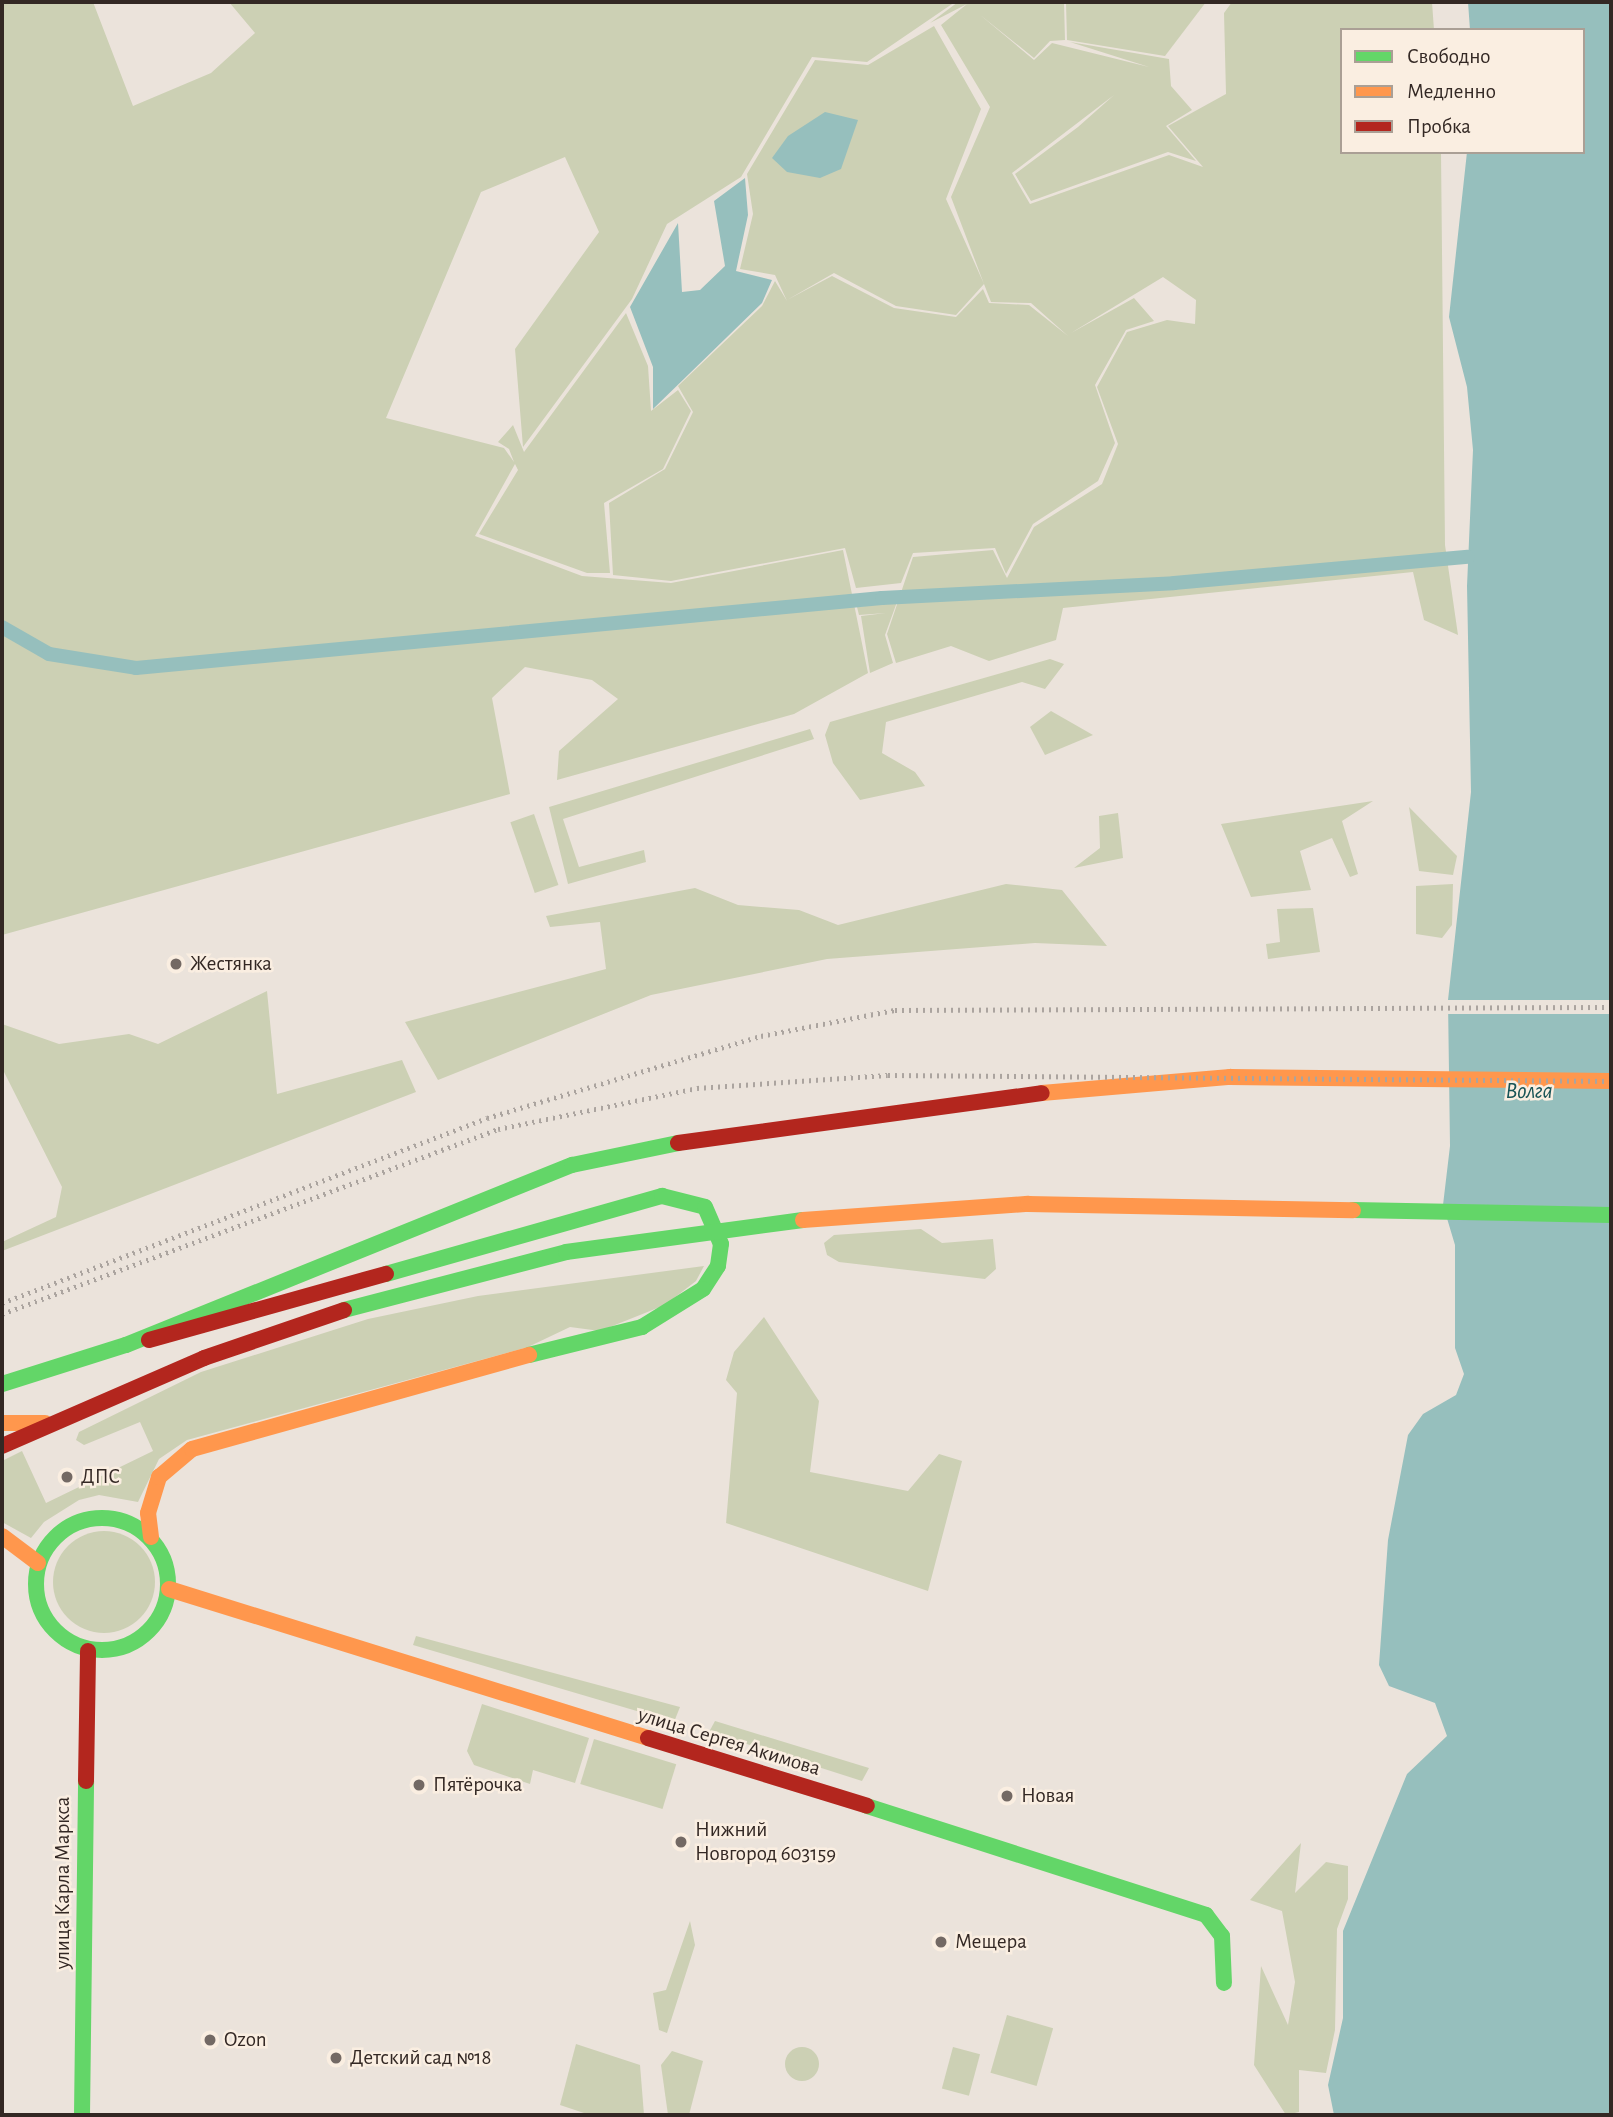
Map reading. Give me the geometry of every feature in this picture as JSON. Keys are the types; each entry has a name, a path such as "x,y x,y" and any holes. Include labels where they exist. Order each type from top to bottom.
{"street":[{"path":"2,1384 126,1345 572,1165 640,1148 1023,1095 1230,1077 1611,1081"},
{"path":"126,1345 191,1333 662,1196 705,1207 720,1244 718,1266 704,1289 642,1327 396,1388 192,1449 159,1477 148,1513 151,1537 167,1567 169,1589 151,1629 133,1643 88,1651 52,1628 41,1609 38,1563 62,1531 81,1521 124,1521 151,1537"},
{"path":"2,1446 204,1358 344,1310 566,1252 877,1211 1028,1204 1611,1215"},
{"path":"2,1423 52,1423"},
{"path":"2,1536 38,1563"},
{"name":"улица Сергея Акимова","path":"169,1589 1152,1894 1206,1915 1222,1936 1224,1983"},
{"name":"улица Карла Маркса","path":"82,2115 88,1651"}],"green space":[{"path":"2,2 93,2 133,106 211,73 255,33 229,2 955,2 867,62 812,57 741,177 667,224 632,299 523,447 515,349 599,232 565,157 481,192 386,418 504,448 514,462 509,449 498,442 513,425 524,452 626,313 648,366 651,411 678,390 691,411 663,469 604,503 610,573 587,573 479,534 518,470 515,464 475,536 582,576 671,583 843,550 868,673 794,714 557,780 559,751 618,699 592,680 525,667 492,698 510,794 2,935"},
{"path":"958,2 1064,2 1065,40 1050,41 1034,58 979,14 1034,60 1052,43 1149,67 1070,42 1169,59 1171,86 1192,110 1166,126 1196,161 1168,152 1031,201 1015,174 1078,127 1114,95 1012,173 1030,204 1169,155 1203,167 1168,126 1226,94 1224,13 1232,2 1432,2 1434,28 1340,28 1340,154 1441,154 1445,545 1458,635 1424,620 1413,572 1063,608 1056,640 989,661 951,646 896,663 887,634 913,557 993,550 1007,578 1034,527 1102,484 1118,444 1097,387 1127,332 1167,320 1195,324 1196,300 1163,277 1071,333 1134,298 1154,321 1126,330 1095,385 1115,443 1098,481 1033,524 1006,574 995,548 913,553 901,583 856,588 845,548 671,581 613,575 609,503 665,469 693,412 678,386 762,306 775,281 787,301 775,275 740,269 753,214 747,174 815,60 868,65 934,26 981,109 946,199 984,284 951,197 990,107 941,25 967,4 930,23","holes":["834,273 896,306 956,315 984,284 991,302 1031,303 1068,336 1029,305 989,303 983,289 956,317 894,308 832,276 787,300"]},
{"path":"1066,2 1206,2 1165,56 1067,40"},
{"path":"897,602 885,635 893,663 870,673 861,616 886,613 859,615 857,607"},
{"path":"1050,659 1064,664 1045,689 1022,682 886,722 882,753 915,772 925,786 860,800 833,763 825,735 830,722"},
{"path":"1051,711 1093,735 1045,755 1030,727"},
{"path":"810,729 814,739 563,819 579,867 644,850 646,862 568,884 549,807"},
{"path":"1373,801 1342,821 1358,874 1350,877 1332,838 1300,851 1311,890 1251,897 1221,824"},
{"path":"1409,807 1457,856 1453,875 1419,871"},
{"path":"1118,813 1123,858 1074,868 1100,848 1099,816"},
{"path":"534,814 558,885 535,893 510,822"},
{"path":"1006,884 1062,890 1107,946 1035,943 827,959 651,995 438,1080 405,1022 606,969 600,922 550,927 546,916 695,888 738,905 799,910 838,925"},
{"path":"1453,884 1452,925 1442,938 1416,934 1416,886"},
{"path":"1313,908 1320,952 1268,959 1266,944 1280,942 1277,909"},
{"path":"267,991 277,1094 402,1060 416,1092 2,1251 2,1242 56,1217 62,1187 2,1068 2,1024 59,1044 129,1034 158,1044"},
{"path":"921,1229 942,1243 993,1239 996,1269 985,1279 839,1262 827,1255 824,1243 834,1235"},
{"path":"704,1266 696,1281 665,1305 600,1331 570,1327 528,1347 187,1440 159,1459 138,1502 99,1495 79,1500 44,1522 31,1538 2,1522 2,1461 22,1451 46,1503 153,1451 140,1422 84,1445 76,1440 79,1432 201,1372 368,1319 478,1296"},
{"path":"764,1317 819,1401 810,1472 908,1491 939,1454 962,1461 928,1591 726,1523 737,1393 726,1380 734,1352"},
{"path":"104,1531 124,1535 140,1546 151,1562 155,1582 151,1602 140,1618 124,1629 104,1633 84,1629 68,1618 57,1602 53,1582 57,1562 68,1546 84,1535"},
{"path":"416,1636 680,1707 674,1722 413,1645"},
{"path":"482,1704 589,1738 575,1783 533,1770 530,1784 474,1765 467,1751"},
{"path":"715,1721 869,1768 862,1781 709,1732"},
{"path":"594,1739 676,1764 663,1809 580,1784"},
{"path":"1301,1843 1295,1893 1326,1862 1348,1866 1348,1899 1337,1929 1335,2030 1326,2073 1299,2070 1299,2112 1286,2115 1254,2065 1261,1966 1288,2025 1295,1982 1282,1911 1250,1900"},
{"path":"690,1921 695,1945 667,2033 659,2030 653,1993 666,1990"},
{"path":"1007,2015 1053,2028 1037,2086 990,2073"},
{"path":"576,2044 640,2065 644,2115 590,2115 560,2105"},
{"path":"802,2047 814,2052 819,2064 814,2076 802,2081 790,2076 785,2064 790,2052"},
{"path":"953,2047 980,2054 969,2096 942,2089"},
{"path":"672,2051 703,2061 689,2115 668,2115 661,2065"}],"water":[{"name":"Волга","path":"1468,2 1611,2 1611,2115 1334,2115 1328,2085 1343,2018 1343,1931 1407,1774 1447,1736 1435,1703 1389,1686 1379,1665 1388,1540 1408,1435 1423,1414 1456,1395 1464,1374 1455,1348 1455,1245 1443,1205 1450,1146 1448,1000 1471,792 1467,586 1473,450 1467,387 1449,317 1467,154 1585,154 1585,28 1470,28"},
{"path":"825,112 858,120 841,169 820,178 787,172 772,158 788,136"},
{"path":"745,178 748,215 736,271 772,280 762,303 653,409 653,367 630,307 678,223 682,292 700,290 725,266 714,201"}],"pier":[{"path":"1444,1000 1611,1000 1611,1014 1444,1014"}],"waterway":[{"path":"2,627 49,654 136,668 882,598 1174,583 1468,557"}],"railway":[{"path":"2,1303 487,1118 761,1036 895,1010 1611,1007"},
{"path":"2,1314 498,1129 697,1088 888,1075 1611,1081"}],"traffic: fast":[{"path":"2,1384 126,1345 572,1165 678,1143"},
{"path":"386,1274 662,1196 705,1207 721,1244 718,1266 703,1289 642,1327 529,1355"},
{"path":"1353,1210 1611,1215"},
{"path":"344,1310 566,1252 803,1220"},
{"path":"102,1518 127,1523 149,1537 163,1559 168,1584 163,1609 149,1631 127,1645 102,1650 77,1645 55,1631 41,1609 36,1584 41,1559 55,1537 77,1523 102,1518"},
{"path":"82,2115 86,1781"},
{"path":"867,1806 1206,1915 1222,1936 1224,1983"}],"traffic: slow":[{"path":"1042,1093 1230,1077 1611,1081"},
{"path":"803,1220 1028,1204 1353,1210"},
{"path":"151,1537 148,1513 159,1477 192,1449 529,1355"},
{"path":"2,1423 45,1423"},
{"path":"2,1536 38,1563"},
{"path":"169,1589 648,1738"}],"traffic: jam":[{"path":"678,1143 1042,1093"},
{"path":"149,1340 386,1274"},
{"path":"2,1446 204,1358 344,1310"},
{"path":"86,1781 88,1651"},
{"path":"648,1738 867,1806"}],"place":[{"name":"Жестянка","path":"176,964"},
{"name":"ДПС","path":"67,1477"},
{"name":"Пятёрочка","path":"419,1785"},
{"name":"Новая","path":"1007,1796"},
{"name":"Нижний Новгород 603159","path":"681,1842"},
{"name":"Мещера","path":"941,1942"},
{"name":"Ozon","path":"210,2040"},
{"name":"Детский сад №18","path":"336,2058"}]}
